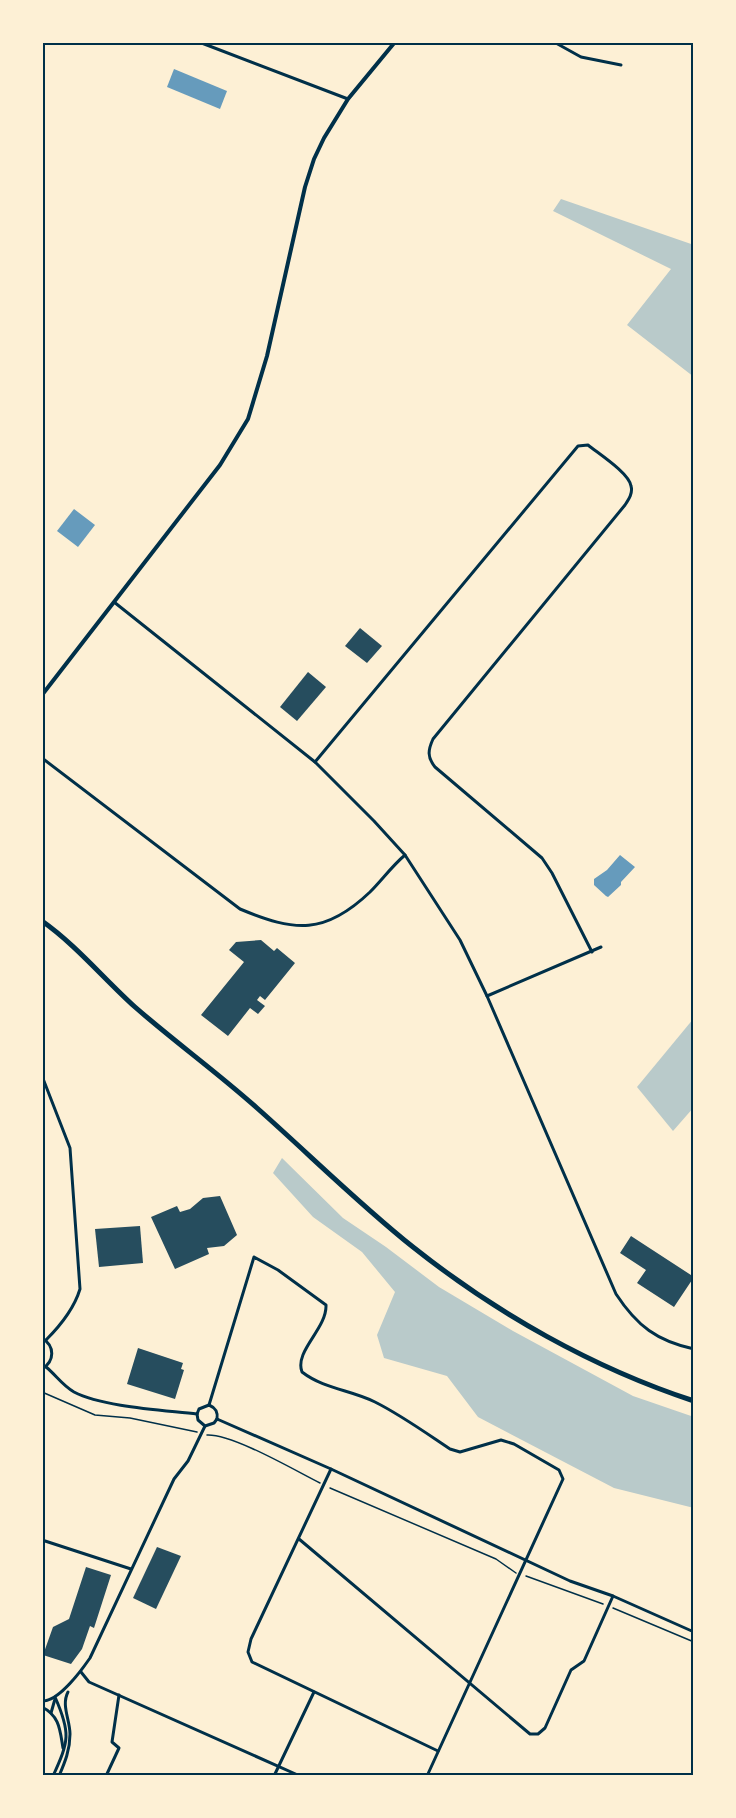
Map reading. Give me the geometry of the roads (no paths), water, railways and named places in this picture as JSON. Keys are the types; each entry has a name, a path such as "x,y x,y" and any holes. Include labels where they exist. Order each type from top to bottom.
{"main road":[{"path":"42,921 136,1008 255,1106 368,1209 439,1267 509,1314 572,1349 644,1382 694,1401"}],"street":[{"path":"199,42 348,99"},
{"path":"42,695 220,465 248,419 267,356 309,171 324,138 348,99 395,42"},
{"path":"554,42 581,57 621,65"},
{"path":"315,762 578,446 588,445 628,477 631,495 433,739 428,749 430,760 435,767 542,858 592,952"},
{"path":"114,602 315,762 405,855 460,940 487,996 616,1294 624,1307 644,1328 669,1342 694,1349"},
{"path":"42,758 240,909 272,922 314,926 347,913 405,855"},
{"path":"487,996 602,947"},
{"path":"42,1076 70,1148 80,1289 73,1307 56,1330 44,1339 52,1353 51,1360 42,1369"},
{"path":"209,1405 254,1257 278,1270 326,1305 325,1316 300,1361 302,1372 309,1378 340,1391 374,1401 450,1449 460,1452 501,1440 514,1444 560,1470 563,1479 427,1776"},
{"path":"46,1367 60,1383 75,1393 114,1404 197,1414"},
{"path":"205,1426 198,1420 197,1414 199,1409 209,1405"},
{"path":"205,1426 214,1424 217,1419 218,1413 209,1405"},
{"path":"217,1419 331,1468 570,1581 613,1596 694,1632"},
{"path":"42,1701 56,1697 81,1672 90,1658 174,1479 188,1461 205,1426"},
{"path":"331,1468 251,1639 248,1652 252,1662 438,1751"},
{"path":"299,1539 530,1734 538,1734 544,1728 571,1670 584,1661 613,1596"},
{"path":"42,1540 131,1569"},
{"path":"81,1672 89,1682 300,1776"},
{"path":"59,1776 69,1747 69,1720 65,1705 68,1692"},
{"path":"274,1776 314,1692"},
{"path":"106,1776 119,1748 112,1742 119,1695"},
{"path":"51,1713 56,1697"},
{"path":"53,1776 68,1738 66,1723 56,1697"},
{"path":"42,1707 57,1719 64,1750"}],"water":[{"path":"174,69 227,91 220,109 167,87"},
{"path":"74,509 95,525 78,547 57,531"},
{"path":"620,855 635,867 608,897 594,885 594,879 607,870"}]}
